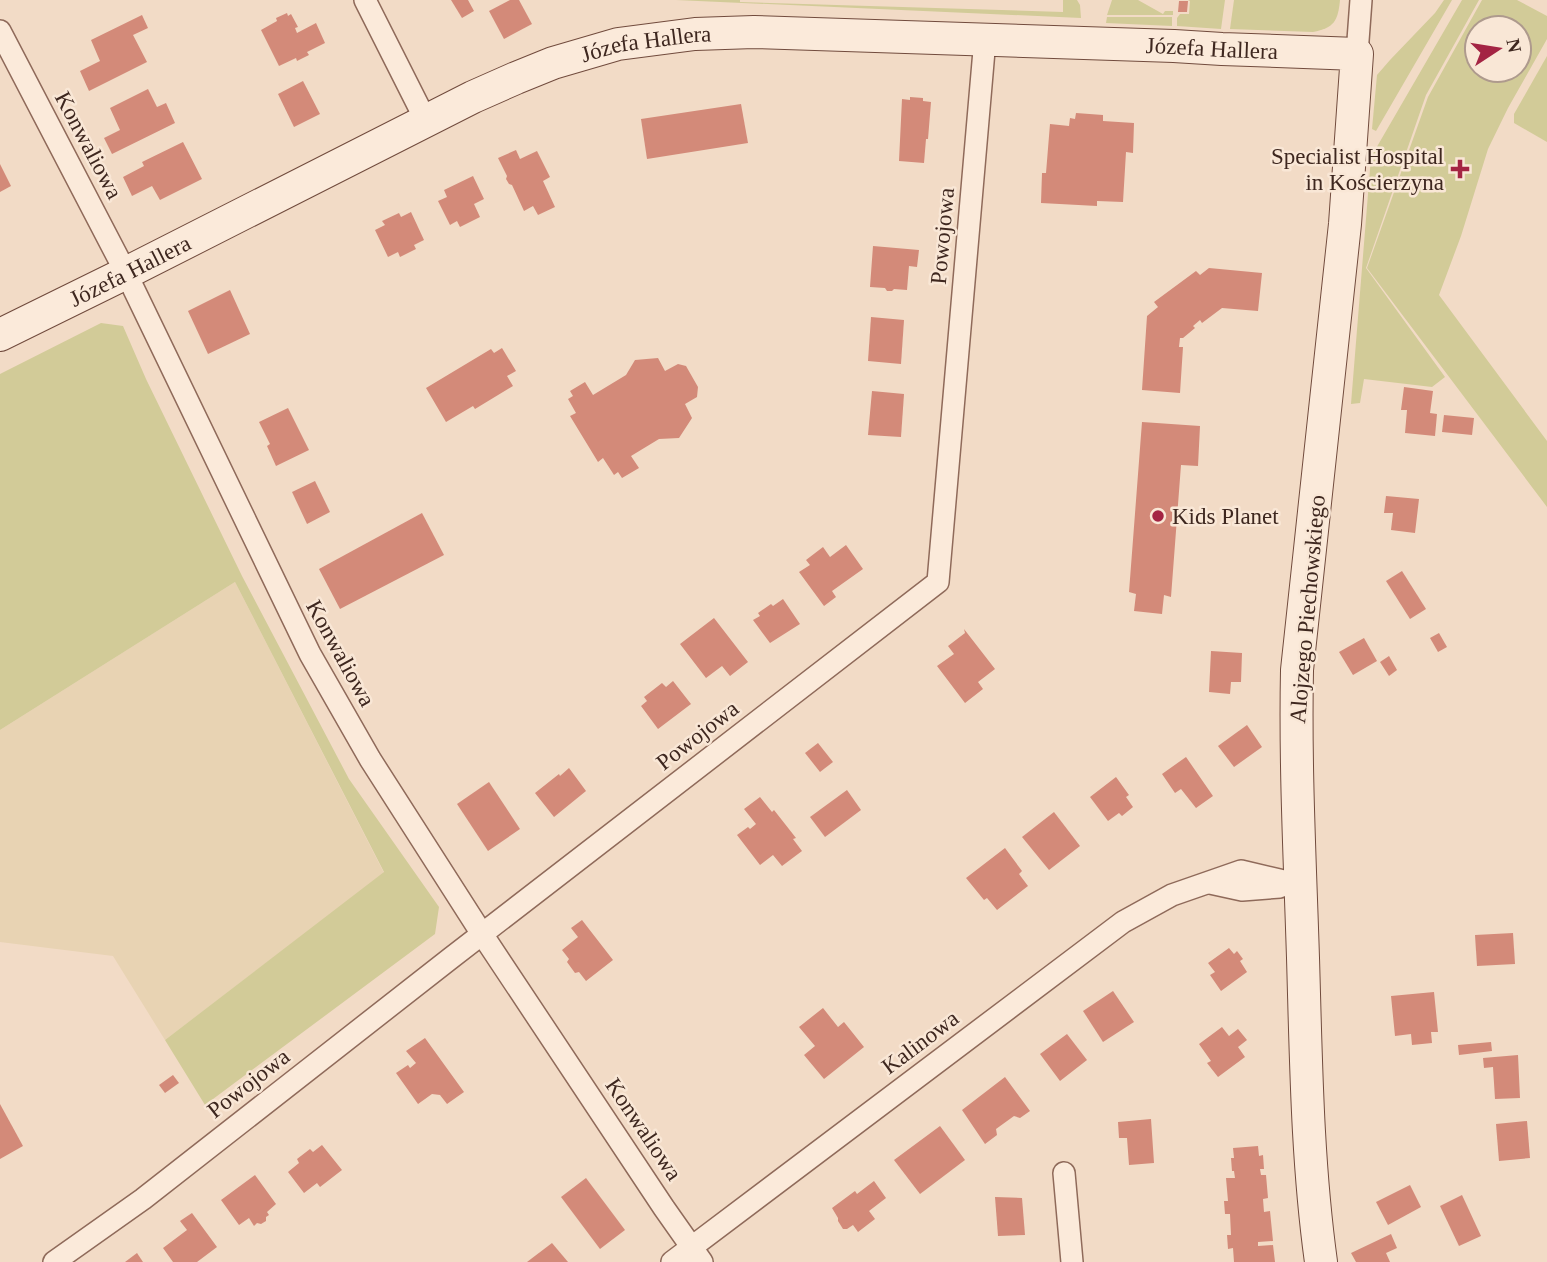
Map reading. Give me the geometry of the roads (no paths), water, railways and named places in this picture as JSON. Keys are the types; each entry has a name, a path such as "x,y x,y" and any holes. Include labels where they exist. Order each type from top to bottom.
{"street":[{"path":"365,0 426,121"},
{"name":"Alojzego Piechowskiego","path":"1321,1262 1311,1164 1296,727 1297,670 1345,224 1361,0"},
{"name":"Konwaliowa","path":"0,31 126,274 310,654 370,759 482,934 697,1254"},
{"name":"Józefa Hallera","path":"0,335 126,274 473,97 553,63 618,44 723,32 1357,54"},
{"name":"Powojowa","path":"54,1262 143,1199 938,582 985,39"},
{"name":"Kalinowa","path":"672,1262 697,1254 1123,922 1172,895 1241,871 1301,885"},
{"path":"1064,1173 1072,1262"}],"place":[{"name":"Specialist Hospital in Kościerzyna","path":"1460,169"},
{"name":"Kids Planet","path":"1158,516"}]}
